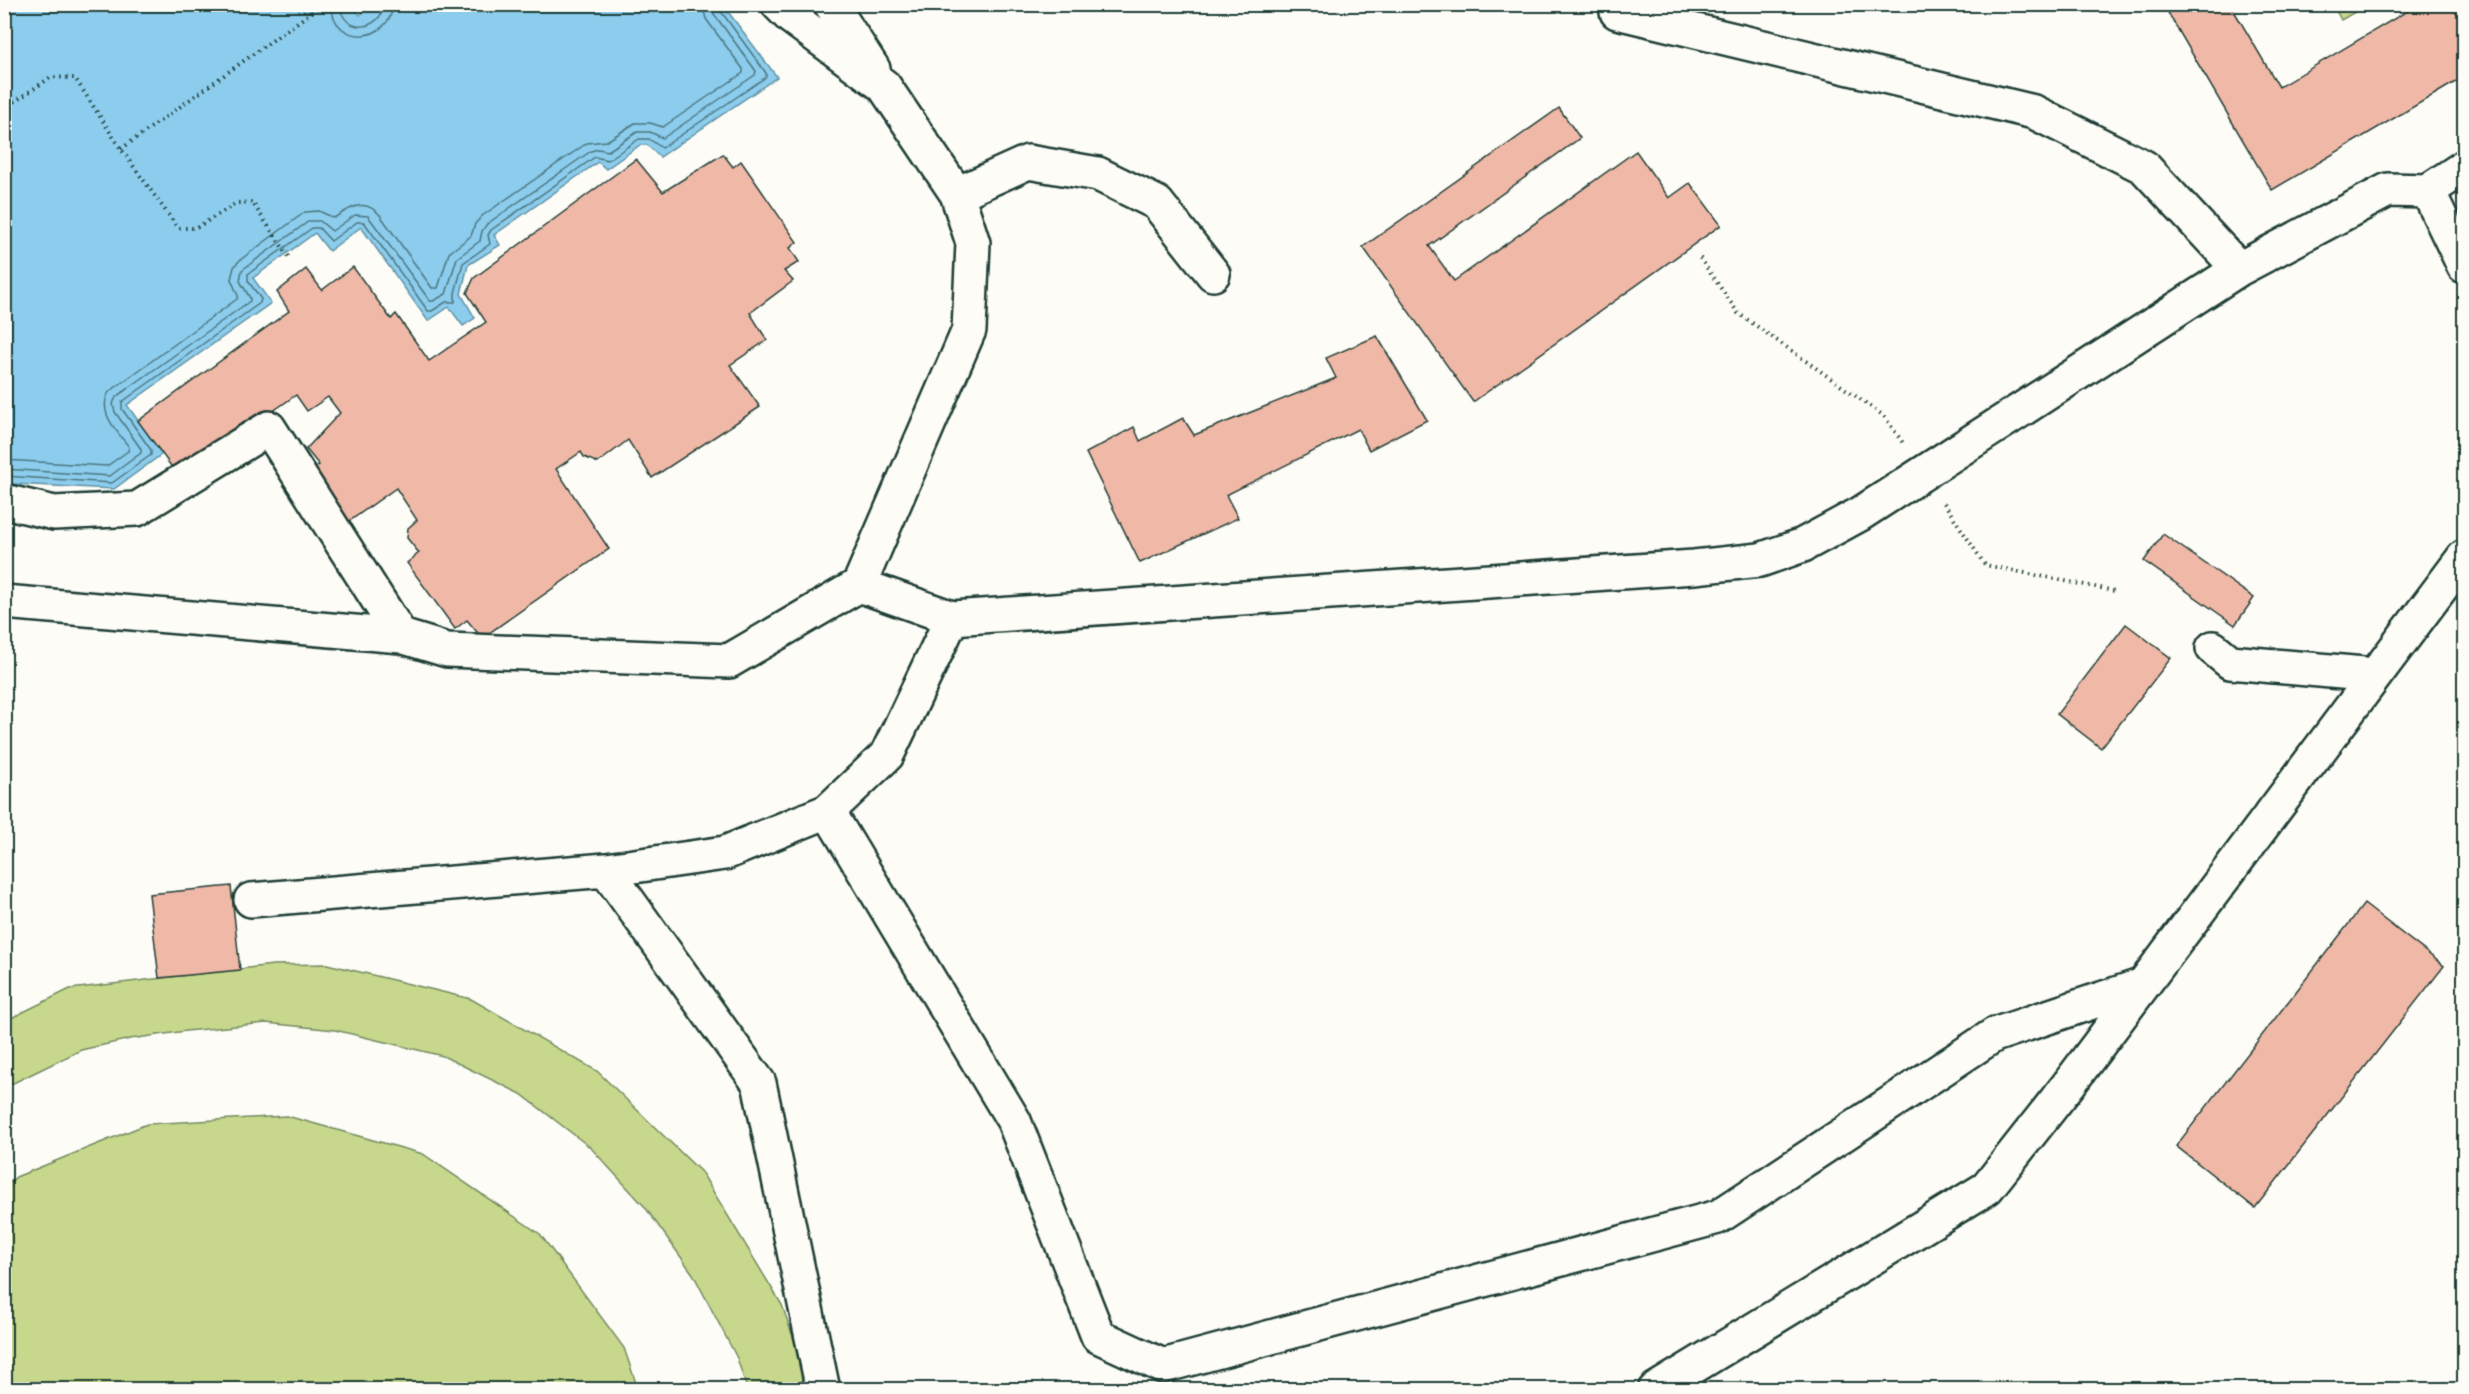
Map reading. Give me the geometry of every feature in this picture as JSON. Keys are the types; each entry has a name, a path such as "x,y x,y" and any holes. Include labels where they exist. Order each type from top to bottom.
{"street":[{"path":"778,4 791,17 884,86"},
{"path":"4,602 401,636 447,651 729,661 859,585 969,330 973,243 957,195 831,4"},
{"path":"1617,12 2034,112 2144,167 2239,269"},
{"path":"957,195 1028,162 1098,174 1157,203 1213,274"},
{"path":"859,585 952,618 1760,560 1803,545 1860,514 2239,269 2388,190 2428,191 2464,167"},
{"path":"2428,191 2464,266"},
{"path":"4,501 54,513 137,509 269,428 401,636"},
{"path":"1655,1389 1988,1188 2464,556"},
{"path":"251,900 606,870 725,853 828,811 887,755 952,618"},
{"path":"2213,648 2230,662 2375,675"},
{"path":"828,811 1014,1121 1098,1336 1163,1366 1718,1217 1994,1035 2143,985"},
{"path":"606,870 759,1083 823,1389"}],"path":[{"path":"121,149 323,4"},
{"path":"4,109 51,77 75,78 121,149 178,228 196,228 237,202 252,202 289,257"}],"green space":[{"path":"2333,5 2367,5 2341,20"},
{"path":"327,964 471,999 597,1071 702,1173 782,1305 811,1389 747,1389 737,1358 693,1274 645,1207 591,1148 521,1094 443,1056 335,1030 266,1023 130,1039 81,1050 5,1087 5,1021 70,989 273,965"},
{"path":"287,1116 423,1154 540,1234 624,1348 638,1389 5,1389 5,1187 16,1177 147,1124"}],"water":[{"path":"373,4 723,5 777,77 660,157 647,145 640,145 606,169 598,162 494,235 500,245 468,265 461,294 475,318 463,326 449,307 428,321 361,227 329,251 315,233 253,278 271,303 127,405 162,454 114,489 5,482 5,5 352,5 360,15"}],"building":[{"path":"2163,4 2230,4 2279,87 2419,4 2464,4 2464,77 2272,190"},
{"path":"1559,108 1580,138 1429,246 1454,281 1636,151 1669,198 1690,183 1721,225 1473,402 1363,247"},
{"path":"723,154 733,167 741,161 797,242 790,248 799,262 784,271 793,281 750,313 767,340 730,365 760,407 652,478 628,440 598,463 584,457 581,452 556,469 609,549 482,638 467,620 455,629 407,563 419,553 407,538 408,528 417,520 396,488 344,525 308,472 319,465 306,449 340,413 328,397 307,411 296,395 179,477 138,421 289,311 277,292 306,269 322,290 353,267 391,319 396,314 429,361 486,322 467,293 474,278 636,159 663,192"},
{"path":"1377,336 1427,420 1369,450 1358,429 1226,495 1238,518 1140,563 1086,453 1134,427 1140,441 1183,418 1194,435 1336,378 1326,358"},
{"path":"2163,534 2254,598 2235,625 2144,561"},
{"path":"2126,624 2171,658 2101,748 2057,714"},
{"path":"231,886 240,970 159,978 149,894"},
{"path":"2364,904 2444,966 2255,1208 2176,1146"}]}
